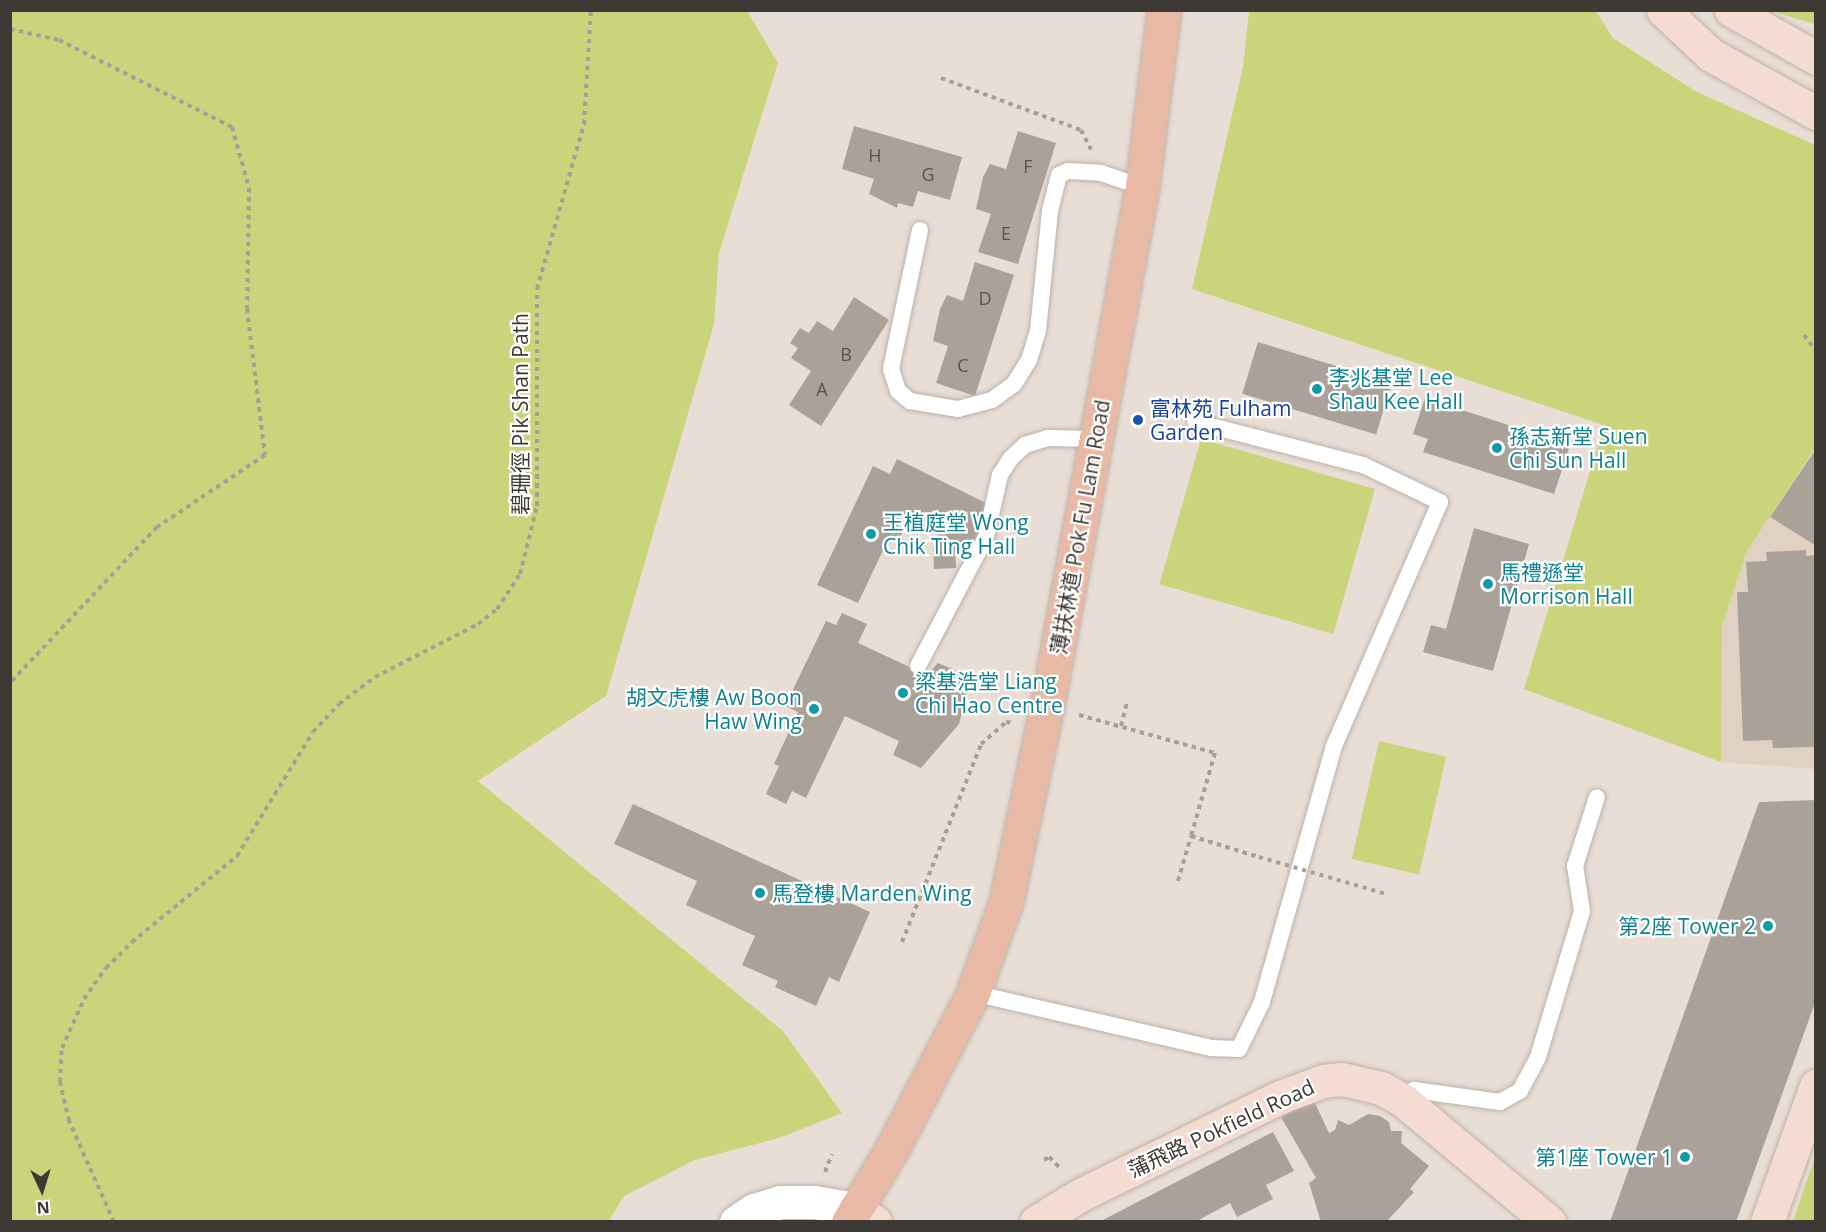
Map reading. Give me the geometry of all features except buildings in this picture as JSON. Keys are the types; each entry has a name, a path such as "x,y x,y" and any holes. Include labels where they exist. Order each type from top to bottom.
{"main road":[{"name":"薄扶林道 Pok Fu Lam Road","path":"859,1217 973,993 1006,902 1049,695 1143,187 1164,10"}],"street":[{"path":"1663,10 1711,55 1815,113"},
{"path":"1731,10 1815,58"},
{"name":"蒲飛路 Pokfield Road","path":"1036,1221 1080,1195 1311,1085 1353,1080 1381,1088 1404,1101 1549,1221"},
{"path":"1767,1221 1815,1086"},
{"path":"758,1215 814,1202 859,1217"}],"lane":[{"path":"920,230 891,358 898,391 910,401 930,407 958,409 992,400 1014,384 1029,360 1038,331 1055,182 1068,171 1101,173 1143,187"},
{"path":"973,993 1221,1048 1239,1049 1262,1002 1334,746 1440,502 1364,465 1195,422"},
{"path":"918,666 986,537 1000,475 1011,458 1025,445 1048,438 1096,439"},
{"path":"1404,1101 1414,1089 1500,1102 1520,1091 1538,1057 1582,911 1575,866 1597,797"}],"path":[{"name":"碧珊徑 Pik Shan Path","path":"114,1221 69,1121 60,1082 62,1048 84,999 128,946 237,856 313,732 339,704 375,677 478,624 497,609 520,574 537,506 537,289 585,124 591,10"},
{"path":"10,29 59,40 232,127 249,188 247,309 265,455 157,527 10,682"},
{"path":"941,78 1081,130 1101,173"},
{"path":"1803,335 1815,351"},
{"path":"1121,726 1127,702"},
{"path":"1079,715 1215,753 1178,881"},
{"path":"902,942 981,744 1006,722 1015,723"},
{"path":"1191,836 1386,894"},
{"path":"825,1172 832,1154"},
{"path":"1044,1160 1049,1157 1059,1167"}],"shaded area":[{"path":"1770,517 1815,546 1815,769 1721,762 1722,626 1747,551"}],"green space":[{"path":"10,11 747,11 778,63 719,253 714,324 606,696 478,781 783,1031 842,1113 779,1138 695,1160 624,1196 609,1221 11,1221"},
{"path":"1249,11 1596,11 1613,38 1695,91 1815,145 1815,449 1747,551 1722,626 1721,762 1524,689 1604,425 1192,289 1243,67"},
{"path":"1774,11 1815,11 1815,24 1787,16"},
{"path":"1201,439 1375,489 1333,634 1159,584"},
{"path":"1379,741 1446,757 1419,874 1352,859"},
{"path":"1815,1157 1815,1221 1793,1221"}],"place":[{"name":"李兆基堂 Lee Shau Kee Hall","path":"1317,389"},
{"name":"富林苑 Fulham Garden","path":"1138,420"},
{"name":"孫志新堂 Suen Chi Sun Hall","path":"1497,448"},
{"name":"王植庭堂 Wong Chik Ting Hall","path":"871,534"},
{"name":"馬禮遜堂 Morrison Hall","path":"1488,584"},
{"name":"梁基浩堂 Liang Chi Hao Centre","path":"903,693"},
{"name":"胡文虎樓 Aw Boon Haw Wing","path":"814,709"},
{"name":"馬登樓 Marden Wing","path":"760,893"},
{"name":"第2座 Tower 2","path":"1768,926"},
{"name":"第1座 Tower 1","path":"1685,1157"}]}
